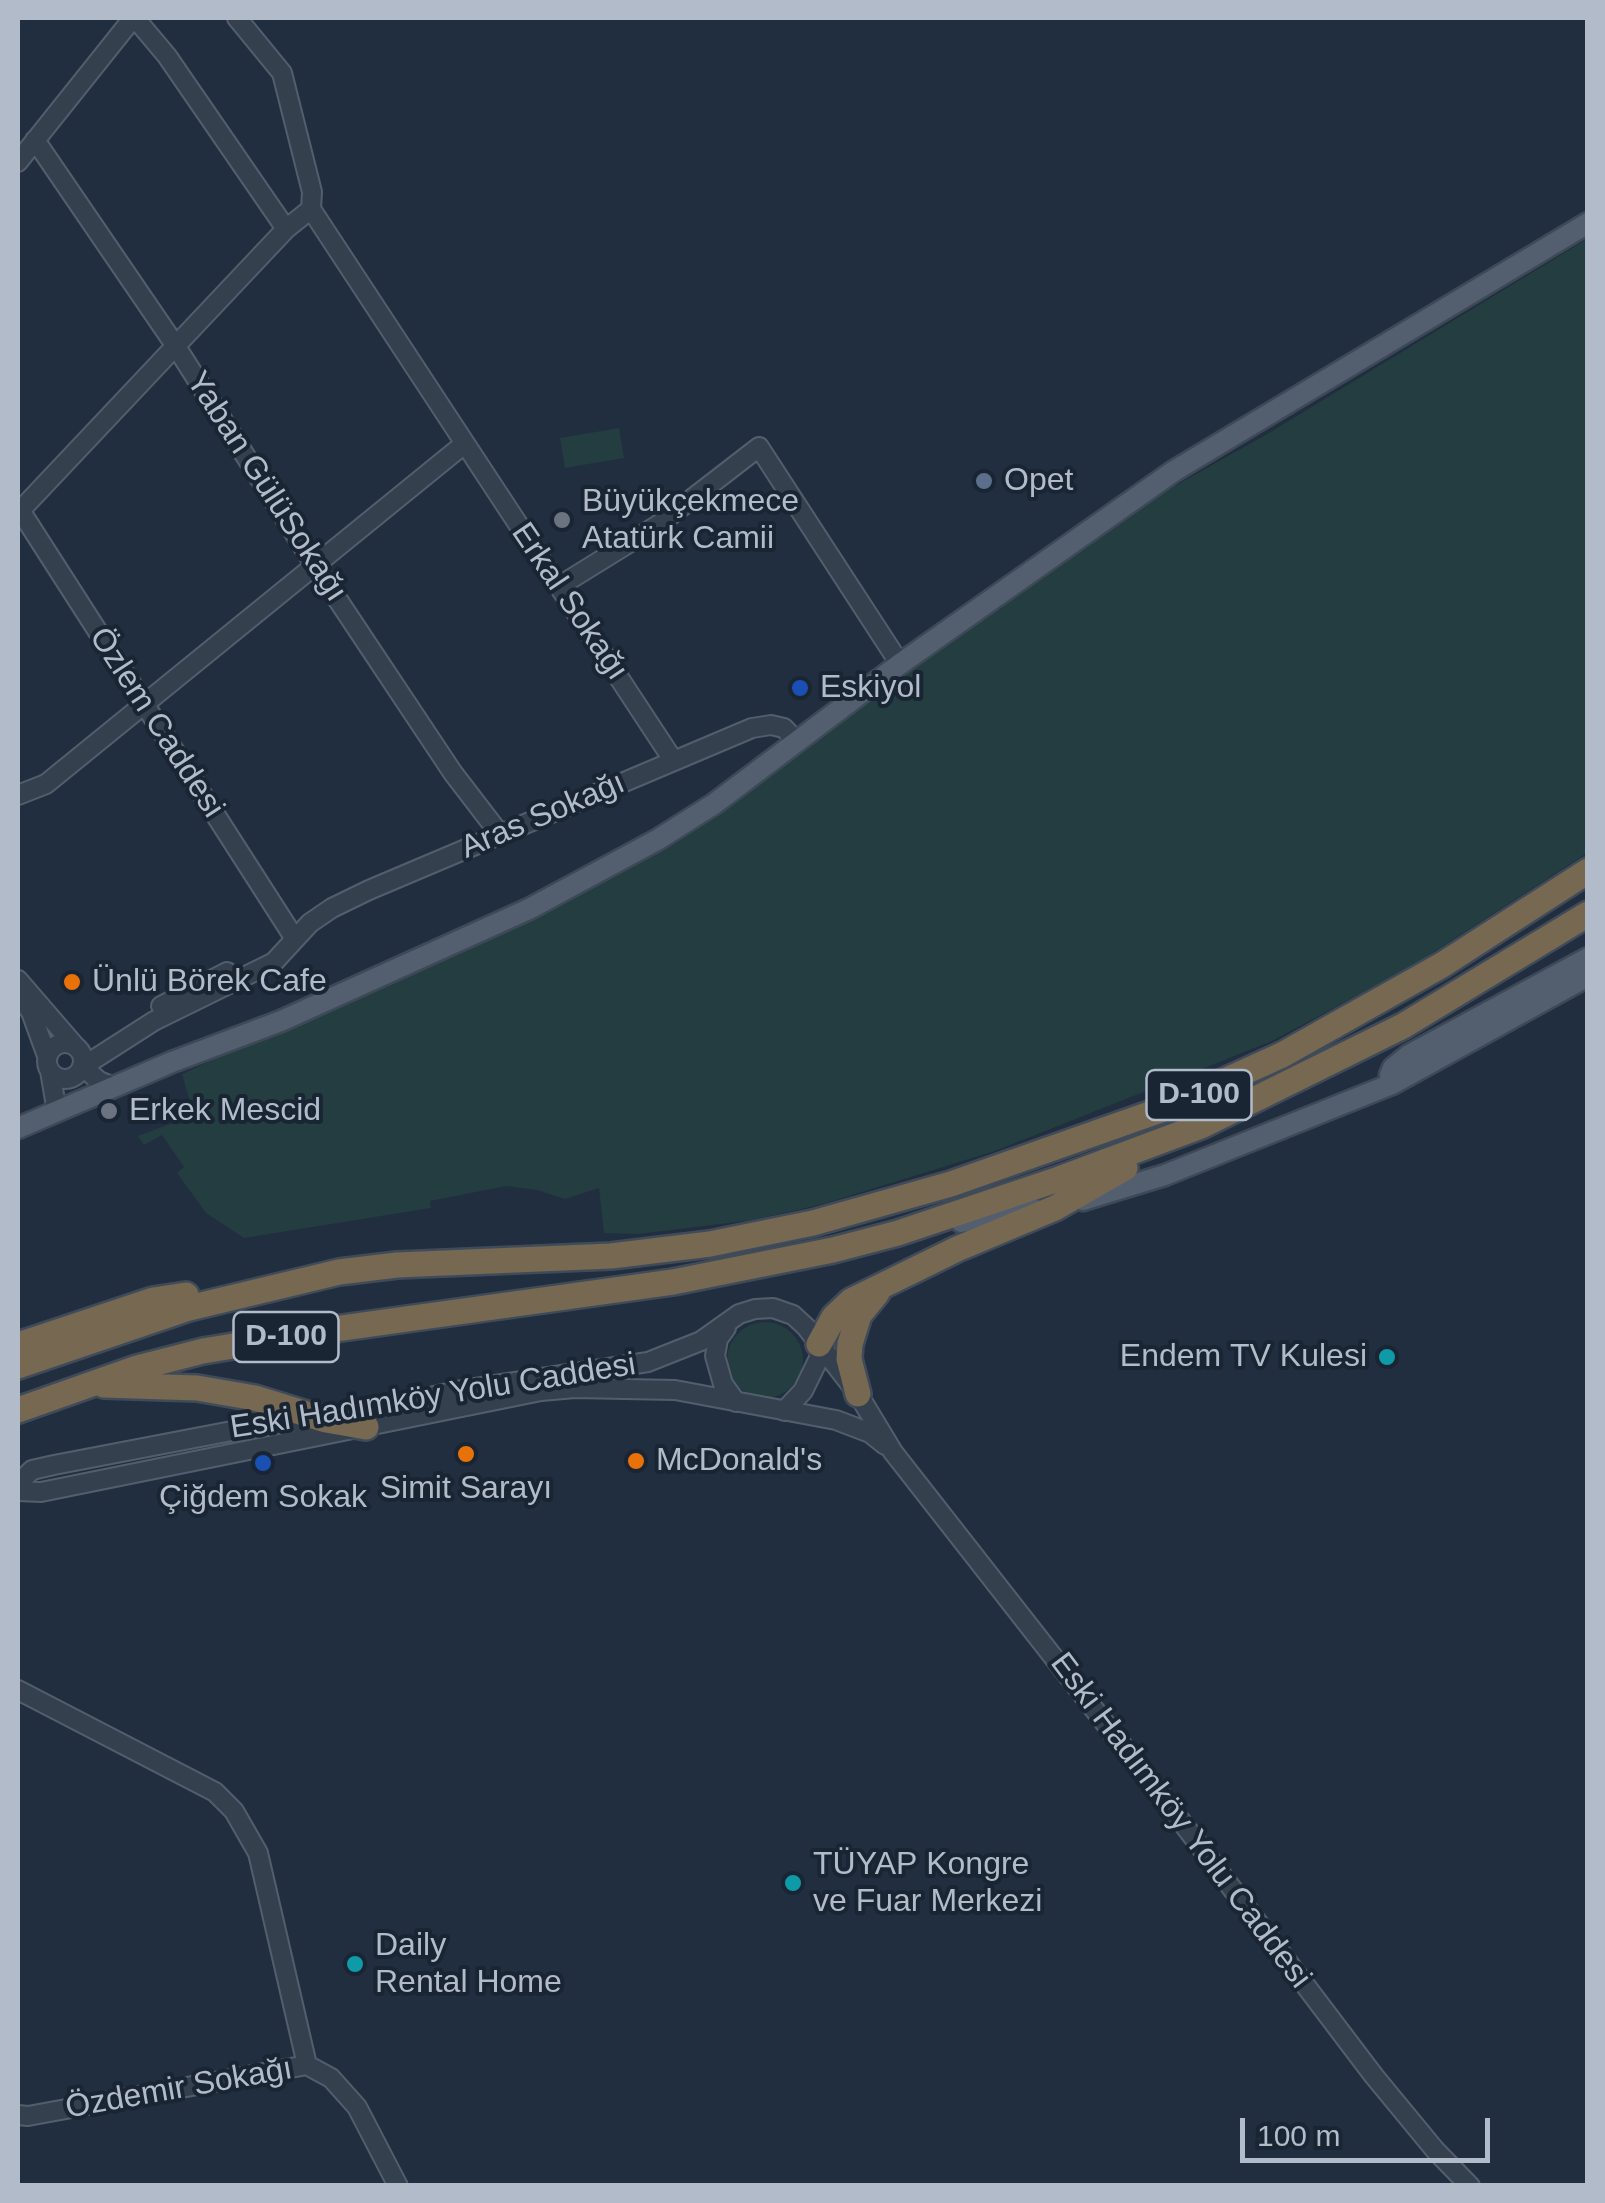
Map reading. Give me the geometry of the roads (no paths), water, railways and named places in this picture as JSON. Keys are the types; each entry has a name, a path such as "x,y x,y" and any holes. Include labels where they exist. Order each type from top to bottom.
{"highway":[{"name":"D-100","path":"18,1366 116,1330 256,1290 339,1272 612,1256 710,1244 832,1218 952,1184 1161,1110 1282,1056 1442,965 1588,871"},
{"name":"D-100","path":"18,1410 84,1385 204,1351 673,1282 833,1250 898,1232 1060,1180 1176,1136 1290,1085 1390,1033 1588,914"},
{"path":"820,1347 834,1317 851,1301 1054,1208 1176,1136"},
{"path":"858,1394 849,1359 853,1327 868,1302 890,1282"},
{"path":"18,1345 152,1300 227,1289 256,1290"},
{"path":"84,1385 197,1388 255,1398 326,1420 366,1427"}],"main road":[{"path":"18,1128 172,1062 281,1021 598,874 714,804 900,664 1174,472 1588,223"},
{"path":"1392,1084 1393,1068 1410,1055 1588,958"},
{"path":"898,1232 1054,1208 1165,1175 1392,1084 1588,976"}],"street":[{"path":"18,162 134,18 167,56 286,229"},
{"path":"18,510 286,229 311,209 312,192 282,74 237,18"},
{"name":"Yaban GülüSokağı","path":"34,140 175,346 454,773 499,833"},
{"name":"Erkal Sokağı","path":"311,209 674,760"},
{"path":"21,795 46,784 463,445"},
{"path":"561,585 658,525 759,446 900,664"},
{"name":"Özlem Caddesi","path":"18,510 295,939"},
{"name":"Aras Sokağı","path":"81,1057 90,1062 154,1021 274,962 332,908 499,833 752,728 784,728 797,742"},
{"path":"18,980 99,1081 114,1088"},
{"path":"18,994 32,1012 48,1063 57,1112"},
{"path":"36,1029 50,1023 58,1026"},
{"path":"48,1063 52,1048 60,1045 81,1057"},
{"path":"48,1063 59,1078 68,1078 81,1057"},
{"name":"Eski Hadımköy Yolu Caddesi","path":"894,1452 870,1433 836,1420 675,1390 613,1387 464,1398 366,1427 214,1459 41,1492 18,1488 32,1470 222,1432 464,1398 648,1362 701,1341 740,1314 755,1309 774,1308 792,1316 806,1326 858,1394 894,1452 1374,2076 1470,2186"},
{"path":"730,1323 718,1339 716,1356 723,1384 736,1402"},
{"path":"784,1410 804,1392 820,1347"},
{"path":"214,1459 222,1432"},
{"path":"18,1690 216,1792 234,1811 258,1853 306,2066"},
{"name":"Özdemir Sokağı","path":"18,2115 306,2066 331,2078 358,2107 398,2186"}],"place":[{"name":"Opet","path":"984,481"},
{"name":"Büyükçekmece Atatürk Camii","path":"562,520"},
{"name":"Eskiyol","path":"800,688"},
{"name":"Ünlü Börek Cafe","path":"72,982"},
{"name":"Erkek Mescid","path":"109,1111"},
{"name":"Endem TV Kulesi","path":"1387,1357"},
{"name":"Simit Sarayı","path":"466,1454"},
{"name":"McDonald's","path":"636,1461"},
{"name":"Çiğdem Sokak","path":"263,1463"},
{"name":"TÜYAP Kongre ve Fuar Merkezi","path":"793,1883"},
{"name":"Daily Rental Home","path":"355,1964"}]}
